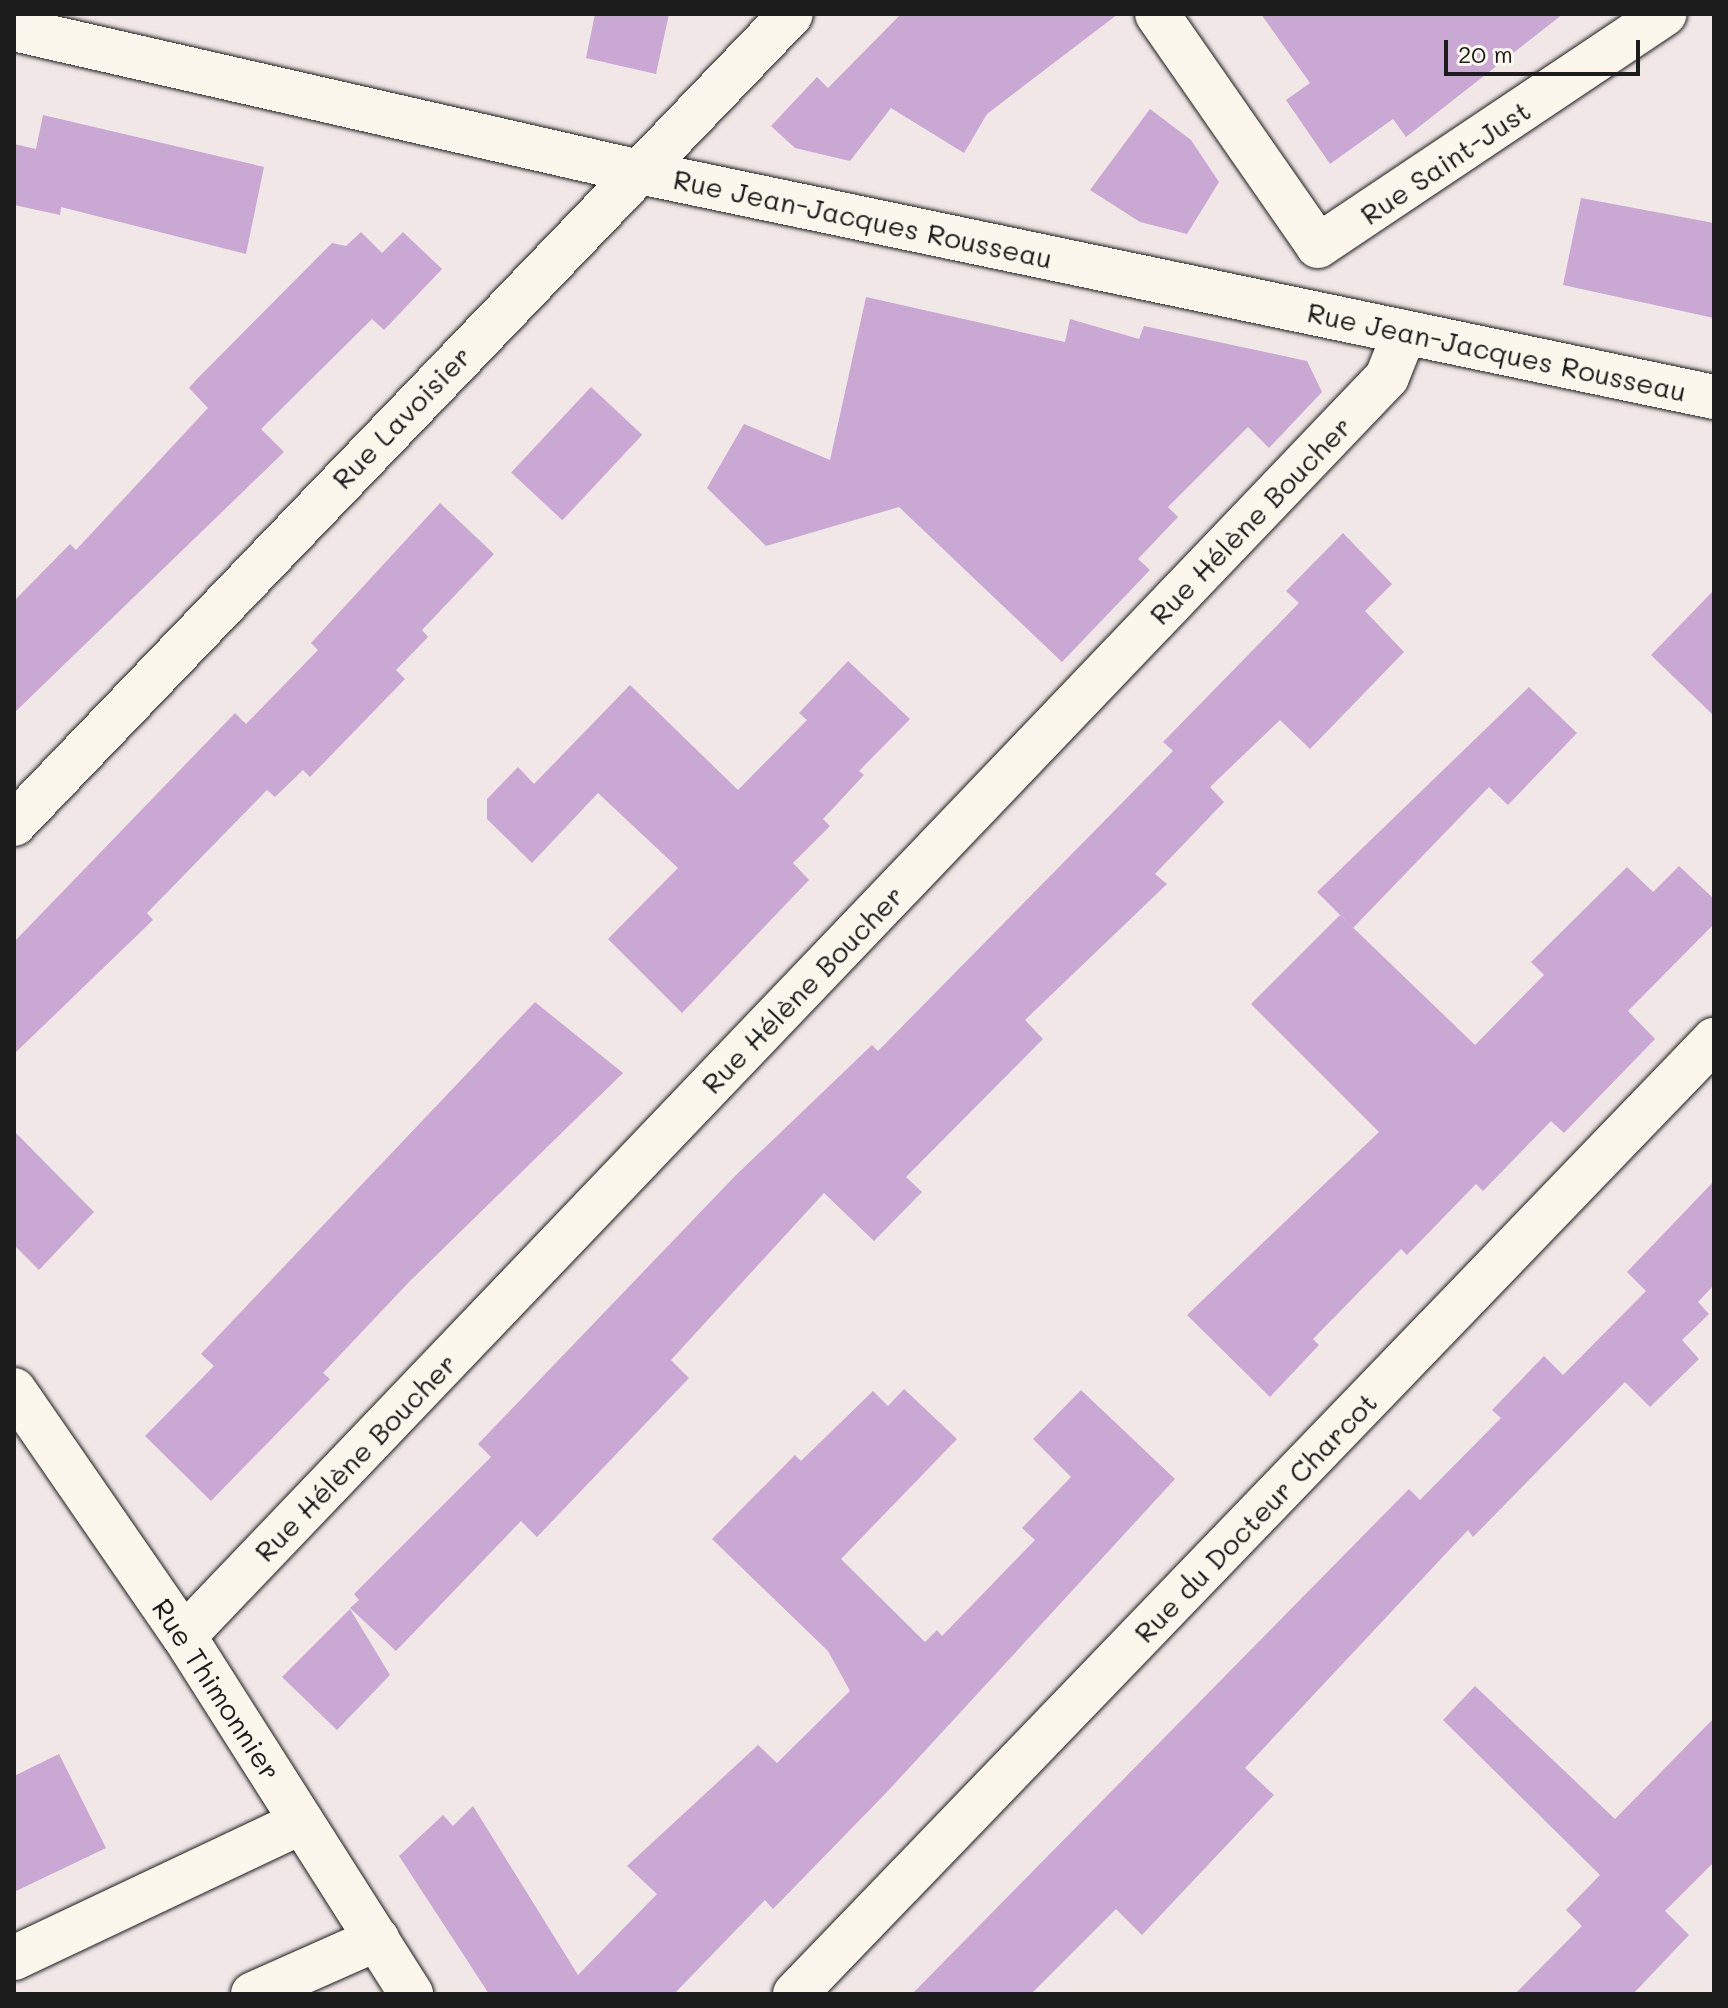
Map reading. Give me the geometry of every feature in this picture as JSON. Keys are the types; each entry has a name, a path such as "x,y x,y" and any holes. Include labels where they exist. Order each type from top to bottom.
{"street":[{"name":"Rue Lavoisier","path":"14,824 635,171 791,14"},
{"path":"1157,14 1318,246 1309,310"},
{"name":"Rue Saint-Just","path":"1318,246 1664,14"},
{"name":"Rue Jean-Jacques Rousseau","path":"14,29 635,171 1714,397"},
{"name":"Rue Hélène Boucher","path":"184,1636 1387,377 1405,332"},
{"name":"Rue du Docteur Charcot","path":"795,1994 1714,1040"},
{"name":"Rue Thimonnier","path":"14,1390 184,1636 411,1994"},
{"path":"14,1958 302,1822"},
{"path":"253,1994 377,1939"}],"building":[{"path":"595,14 669,14 656,74 586,58"},
{"path":"901,14 1118,14 987,114 964,153 891,108 850,161 795,148 771,126 817,77 828,88"},
{"path":"1261,14 1563,14 1406,137 1393,119 1330,164 1286,100 1310,83"},
{"path":"1150,109 1191,140 1219,182 1187,234 1140,222 1090,190"},
{"path":"43,115 264,167 246,254 61,207 60,215 14,205 14,144 36,149"},
{"path":"1581,198 1714,223 1714,318 1563,285"},
{"path":"361,232 382,253 403,232 442,269 384,330 372,319 261,429 284,452 14,713 14,601 70,544 76,550 208,408 189,388 196,380 332,243 346,246"},
{"path":"866,297 1065,342 1070,319 1139,339 1144,326 1307,361 1322,392 1269,448 1248,427 1168,507 1178,517 1138,559 1150,570 1062,662 899,507 766,546 707,488 744,424 830,460"},
{"path":"591,387 642,435 562,520 511,473"},
{"path":"440,503 494,554 422,630 428,637 396,670 405,679 310,777 303,770 275,797 267,790 147,913 153,920 14,1054 14,942 235,713 246,724 318,650 311,643"},
{"path":"1343,533 1392,584 1365,611 1404,652 1310,749 1280,720 1210,787 1224,802 1155,874 1167,884 1025,1020 1043,1039 906,1177 922,1192 874,1241 824,1193 671,1360 689,1378 537,1537 521,1521 396,1651 350,1608 359,1600 354,1594 491,1457 478,1444 736,1175 872,1045 878,1051 1173,751 1163,742 1299,603 1286,591"},
{"path":"1714,590 1714,716 1651,655"},
{"path":"848,661 910,719 859,771 864,775 823,819 830,826 793,863 809,880 682,1013 608,939 678,868 598,793 532,863 487,819 487,799 518,767 534,784 630,685 738,790 807,720 799,713"},
{"path":"1529,687 1577,733 1508,805 1489,787 1353,928 1317,892"},
{"path":"1679,866 1714,899 1714,924 1628,1011 1655,1039 1564,1133 1551,1121 1483,1191 1476,1184 1407,1255 1401,1249 1313,1339 1319,1345 1270,1397 1187,1315 1379,1132 1251,1004 1340,915 1475,1045 1544,975 1531,962 1627,867 1653,892"},
{"path":"535,1002 623,1073 409,1282 323,1373 330,1379 211,1501 145,1436 214,1366 201,1354"},
{"path":"14,1131 94,1212 39,1270 14,1245"},
{"path":"1714,1181 1714,1285 1698,1302 1709,1314 1682,1340 1699,1359 1650,1407 1625,1382 1473,1537 1468,1530 1245,1768 1274,1795 1142,1935 1116,1909 1031,1994 912,1994 1409,1489 1420,1500 1501,1418 1492,1410 1544,1356 1563,1375 1646,1291 1627,1272"},
{"path":"904,1389 957,1439 841,1559 925,1642 937,1630 942,1636 1035,1540 1022,1528 1071,1477 1033,1439 1081,1390 1175,1479 887,1792 773,1909 765,1900 674,1994 489,1994 399,1856 443,1815 453,1826 473,1806 578,1975 657,1894 627,1866 758,1745 777,1763 850,1691 828,1651 712,1539 795,1455 801,1461 873,1391 888,1406"},
{"path":"350,1609 390,1675 337,1730 282,1677"},
{"path":"1475,1686 1615,1819 1714,1718 1714,1862 1665,1911 1689,1935 1633,1994 1515,1994 1582,1926 1566,1910 1600,1875 1443,1720"},
{"path":"59,1754 106,1848 14,1892 14,1776"}]}
